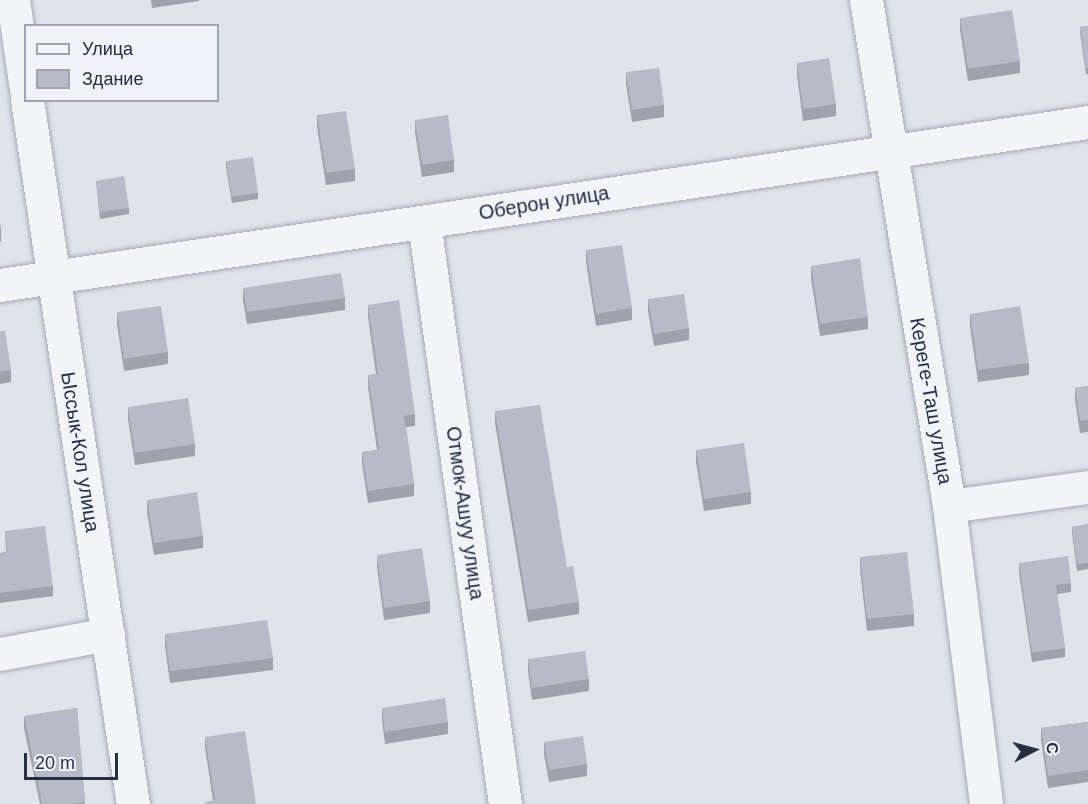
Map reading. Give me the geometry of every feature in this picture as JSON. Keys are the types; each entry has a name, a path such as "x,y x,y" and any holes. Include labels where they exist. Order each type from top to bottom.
{"street":[{"path":"13,0 24,75"},
{"name":"Кереге-Таш улица","path":"866,0 949,506 986,804"},
{"name":"Ыссык-Кол улица","path":"27,102 133,804"},
{"name":"Оберон улица","path":"0,285 1088,122"},
{"name":"Отмок-Ашуу улица","path":"424,222 505,804"},
{"path":"949,506 1088,487"},
{"path":"0,654 108,634"}],"building":[{"path":"1012,10 1020,61 968,69 960,18"},
{"path":"1088,26 1088,68 1086,68 1080,27"},
{"path":"829,58 836,104 803,109 797,63"},
{"path":"659,68 664,105 632,110 626,72"},
{"path":"346,111 355,169 326,173 317,115"},
{"path":"448,115 454,160 422,165 415,120"},
{"path":"253,157 258,193 232,197 226,161"},
{"path":"124,176 129,208 100,212 96,181"},
{"path":"622,245 632,308 596,314 586,250"},
{"path":"860,258 868,317 820,324 811,266"},
{"path":"341,273 345,298 247,312 243,288"},
{"path":"684,294 689,328 654,334 648,299"},
{"path":"399,300 415,414 404,416 414,484 368,491 362,452 379,450 368,375 378,374 368,305"},
{"path":"161,306 168,352 124,359 117,312"},
{"path":"1020,306 1029,363 978,370 970,314"},
{"path":"0,331 5,331 11,370 0,372"},
{"path":"1088,386 1088,420 1080,421 1075,388"},
{"path":"188,398 195,444 135,453 128,407"},
{"path":"540,405 567,567 573,566 579,602 528,610 495,411"},
{"path":"744,443 751,492 704,499 696,450"},
{"path":"197,492 203,536 154,543 147,500"},
{"path":"1088,524 1088,563 1077,564 1072,527"},
{"path":"45,526 53,586 0,593 0,553 7,552 5,531"},
{"path":"422,548 430,601 384,608 377,555"},
{"path":"907,552 914,614 867,619 860,557"},
{"path":"1068,556 1071,583 1056,585 1065,648 1032,653 1019,563"},
{"path":"267,620 273,658 170,671 165,634"},
{"path":"585,651 589,679 532,688 528,659"},
{"path":"445,698 448,722 385,732 382,708"},
{"path":"77,708 85,802 42,804 24,716"},
{"path":"1088,722 1088,770 1048,776 1041,728"},
{"path":"245,731 256,804 205,804 205,802 215,800 205,737"},
{"path":"583,736 587,764 549,770 544,742"}]}
